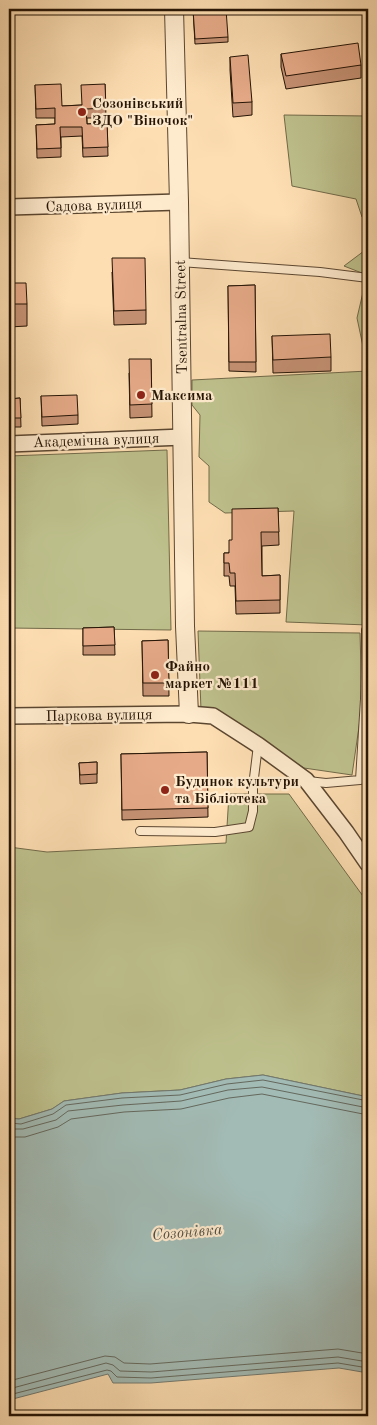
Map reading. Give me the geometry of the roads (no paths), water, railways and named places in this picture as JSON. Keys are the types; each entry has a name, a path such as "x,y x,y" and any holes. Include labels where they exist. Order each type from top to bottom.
{"street":[{"name":"Tsentralna Street","path":"174,9 179,202 185,626 189,714"},
{"name":"Садова вулиця","path":"9,207 179,202"},
{"name":"Академічна вулиця","path":"9,444 183,437"},
{"name":"Паркова вулиця","path":"9,716 189,714 213,716 258,745 306,780 368,864"}],"lane":[{"path":"180,262 320,272 368,278"},
{"path":"306,780 326,783 360,780 366,699 366,630 368,630"},
{"path":"140,832 215,832 249,827 253,810 253,786 258,745"}],"water":[{"name":"Созонівка","path":"263,1075 368,1097 368,1373 339,1368 151,1383 113,1383 108,1374 9,1400 9,1118 19,1119 52,1109 64,1101 122,1093 180,1090 226,1079"}],"place":[{"name":"Созонівський ЗДО \"Віночок\"","path":"82,112"},
{"name":"Максима","path":"141,395"},
{"name":"Файно маркет №111","path":"155,675"},
{"name":"Будинок культури та Бібліотека","path":"165,790"}]}
